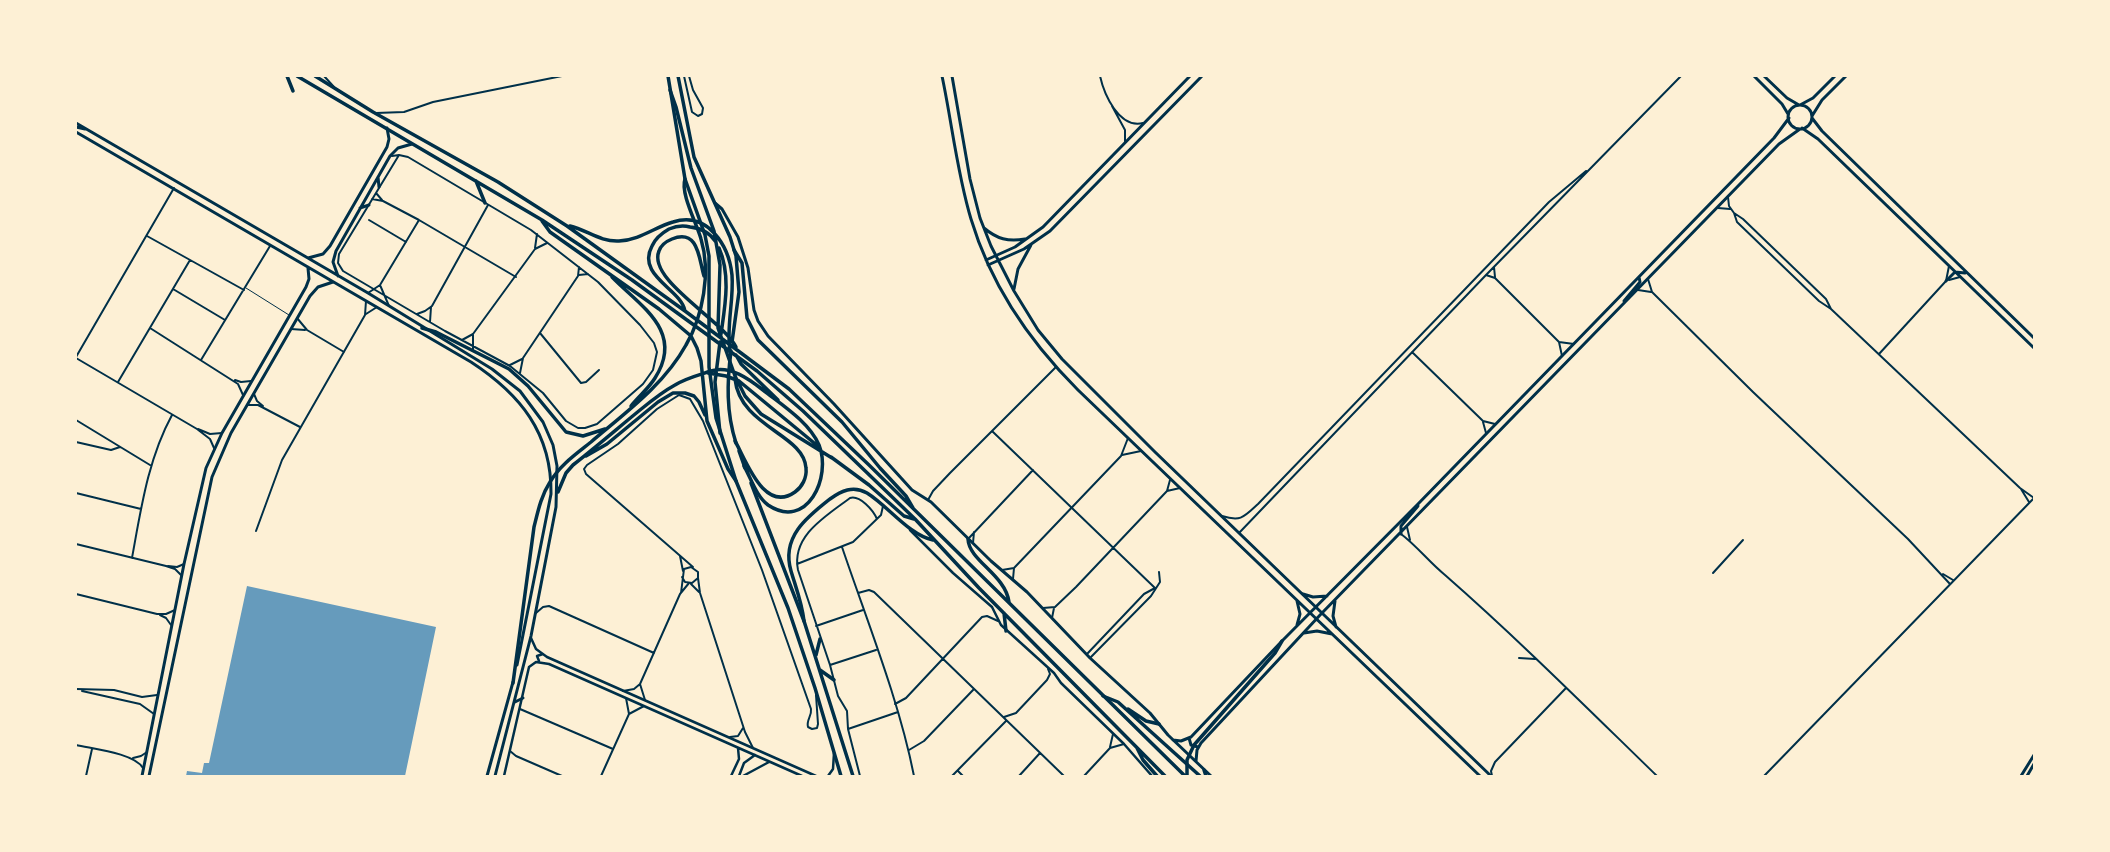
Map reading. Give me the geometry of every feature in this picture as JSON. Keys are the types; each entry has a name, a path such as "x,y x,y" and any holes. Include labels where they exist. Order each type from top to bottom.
{"main road":[{"path":"287,76 293,91"},
{"path":"297,76 542,220 632,280 735,354 794,403 915,519 1004,613 1165,776"},
{"path":"315,76 373,112 498,182 567,226 737,349 789,389 869,465 1186,776"},
{"path":"668,76 685,179 708,246 710,274 711,387 720,433 736,481 788,608 815,688 841,776"},
{"path":"678,76 694,156 712,200 730,237 738,273 739,292 727,387 735,441 804,621 816,656 819,670 845,744 853,776"},
{"path":"942,76 967,204 988,265 1018,320 1056,368 1480,776"},
{"path":"952,76 970,178 984,228 996,256 1014,291 1038,330 1062,358 1221,516 1321,614 1491,776"},
{"path":"986,260 1027,239 1049,221 1190,76"},
{"path":"988,265 1032,244 1056,226 1202,76"},
{"path":"1754,76 1782,104 1794,127 1801,128 1814,136 2034,348"},
{"path":"1764,76 1787,98 1807,107 1822,131 2034,338"},
{"path":"1173,740 1181,741 1189,738 1282,641 1575,344 1769,143 1789,117 1792,108 1813,98 1835,76"},
{"path":"1196,761 1198,747 1316,619 1408,527 1782,140 1801,128 1809,125 1822,100 1846,76"},
{"path":"670,90 676,107 691,168 715,237 720,265 718,328 735,376 745,396 761,414 832,458"},
{"path":"76,123 368,293 422,328 492,369 513,385 531,404 543,422 553,445 557,466 558,492 531,636 495,776"},
{"path":"76,127 88,130"},
{"path":"308,258 323,254 332,242 388,143 387,128"},
{"path":"76,132 271,244 308,268 471,362 502,384 527,413 546,451 552,478 549,511 513,683 487,776"},
{"path":"338,276 333,262 338,248 360,208 390,156 398,148 412,144"},
{"path":"380,159 385,159 386,163"},
{"path":"378,177 379,187"},
{"path":"513,683 525,586 538,510 546,489 564,464 626,413 661,381 686,345 698,316 705,281 703,246 684,190 685,179"},
{"path":"476,181 486,204"},
{"path":"712,200 722,209 738,237 748,268 754,310 764,332 912,490 928,500 1000,570 1013,579 1043,608 1090,658 1150,713 1173,740 1211,776"},
{"path":"360,208 369,205"},
{"path":"542,220 550,232 672,318 691,336 701,361 707,421"},
{"path":"567,226 578,228 597,238 618,241 640,237 674,221 688,220 703,224 719,236 728,255 732,275 728,335 730,356"},
{"path":"685,311 682,303 654,273 649,260 650,250 658,237 671,229 684,226 701,229 710,236 718,246 724,263 726,297 715,378 720,433"},
{"path":"984,228 994,236 1005,240 1027,239"},
{"path":"705,281 699,253 693,242 684,237 677,237 661,247 658,260 663,274 696,307 726,332 737,349"},
{"path":"332,242 334,246 338,248"},
{"path":"1014,291 1018,270 1032,244"},
{"path":"734,250 742,263 746,318 758,340 848,428 880,468 906,496 913,509"},
{"path":"142,776 171,626 202,483 214,448 308,283 308,268"},
{"path":"605,271 644,306 659,326 664,343 662,364 655,378 626,413"},
{"path":"1955,272 1967,274"},
{"path":"1946,281 1955,272"},
{"path":"1622,304 1640,282 1639,277"},
{"path":"149,776 189,578 212,477 225,444 302,309 315,289 322,285 334,282"},
{"path":"296,305 300,305 302,309"},
{"path":"422,328 433,330 509,367 528,386 566,432 583,436 609,427"},
{"path":"735,354 739,362 804,425 815,438 822,457 822,474 814,496 806,505 790,511 781,510 765,502 744,466"},
{"path":"558,492 566,473 580,460 625,422 673,386 693,377 724,370 744,377 780,403"},
{"path":"707,373 726,376 740,381 832,458 869,485 904,516 915,519"},
{"path":"735,376 739,397 747,409 762,423 796,448 803,457 806,469 802,484 795,492 787,496 776,496 764,491 756,480 735,441"},
{"path":"580,460 607,444 664,398 682,392 696,398 728,470 736,481"},
{"path":"238,405 245,409"},
{"path":"804,621 801,603 790,564 791,542 799,527 810,515 839,493 846,490 857,490 864,492 883,505 921,536 934,540"},
{"path":"1401,534 1401,526 1416,510 1418,504"},
{"path":"968,539 972,551 1003,585 1009,602"},
{"path":"182,576 189,578"},
{"path":"1300,593 1313,597 1327,596"},
{"path":"1295,598 1300,611 1297,626"},
{"path":"1336,599 1333,616 1336,628"},
{"path":"1004,613 1006,631"},
{"path":"1302,634 1317,631 1334,636"},
{"path":"816,656 820,639"},
{"path":"1186,776 1188,758 1199,738 1275,653 1282,641"},
{"path":"819,670 834,680"},
{"path":"1103,696 1112,698 1146,721 1159,724"},
{"path":"515,702 523,698"},
{"path":"1123,706 1200,776"},
{"path":"1189,738 1191,745 1198,747"},
{"path":"1137,747 1143,760 1157,776"},
{"path":"2021,776 2034,755"},
{"path":"2027,776 2034,764"},
{"path":"1204,770 1206,776"}],"street":[{"path":"324,76 336,89"},
{"path":"373,112 404,112 433,102 562,76"},
{"path":"684,76 692,112 698,116 702,114 703,108 693,90 689,76"},
{"path":"1100,76 1105,94 1125,130 1125,143"},
{"path":"1239,533 1486,275 1681,76"},
{"path":"1111,105 1130,122 1136,124 1146,122"},
{"path":"390,156 399,155 408,157 537,234 579,266 628,312 654,344 656,362 649,377 597,424 585,428 572,425 566,421 543,393 520,373 430,323 343,271 338,259 341,250 399,155"},
{"path":"1221,516 1238,518 1245,516 1258,504 1549,202 1574,180 1589,170"},
{"path":"76,362 174,188"},
{"path":"376,193 383,201"},
{"path":"1729,194 1730,209"},
{"path":"372,199 383,201 419,220 516,277"},
{"path":"416,314 425,312 432,306 465,247 486,204"},
{"path":"1715,209 1722,207 1730,209 1740,217 1826,300 1831,309"},
{"path":"1734,213 1739,225 1821,304 1831,309 2020,488 2034,498 1764,776"},
{"path":"370,220 406,242"},
{"path":"368,293 380,285 419,220"},
{"path":"462,340 473,334 516,277 535,249 537,234"},
{"path":"147,236 245,289"},
{"path":"535,249 548,243"},
{"path":"201,360 271,244"},
{"path":"118,382 190,260"},
{"path":"520,373 523,358 578,276 579,266"},
{"path":"1878,354 1946,281 1949,266"},
{"path":"1494,267 1495,278"},
{"path":"578,276 588,274"},
{"path":"1486,275 1495,278 1559,342 1562,357"},
{"path":"1946,281 1961,277"},
{"path":"1648,278 1648,285 1652,292 1942,574 1950,584"},
{"path":"380,285 389,306"},
{"path":"173,289 225,320"},
{"path":"1636,290 1644,289 1652,292"},
{"path":"256,531 276,473 300,427 365,315 367,307 365,300"},
{"path":"430,323 432,306"},
{"path":"365,315 378,307"},
{"path":"297,318 306,330 344,352"},
{"path":"150,328 230,378 240,386 244,395"},
{"path":"290,329 306,330"},
{"path":"540,333 581,383 586,382 599,370"},
{"path":"473,334 473,350"},
{"path":"1559,342 1575,344"},
{"path":"1412,352 1483,421 1496,424"},
{"path":"77,358 197,429 210,434 222,433"},
{"path":"509,367 523,358"},
{"path":"928,500 933,491 1056,368"},
{"path":"230,378 239,382 251,381"},
{"path":"254,394 257,400 265,408"},
{"path":"754,749 744,727 700,593 697,570 584,471 585,466 612,449 653,413 675,397 684,396 692,401 712,441 762,570 811,709 811,715 807,724 808,727 812,729 817,728 818,724 815,688"},
{"path":"247,405 255,404 265,408 300,427"},
{"path":"132,558 151,465 158,443 172,415"},
{"path":"76,420 151,465"},
{"path":"1483,421 1486,434"},
{"path":"629,426 633,431"},
{"path":"197,429 210,439 214,448"},
{"path":"992,431 1155,588"},
{"path":"1121,456 1128,438"},
{"path":"76,442 111,450 120,447"},
{"path":"1000,570 1014,568 1121,456 1129,452 1142,451"},
{"path":"968,539 1033,470"},
{"path":"1052,618 1055,607 1086,578 1112,547 1167,491 1170,478"},
{"path":"1167,491 1180,488"},
{"path":"2020,488 2030,503"},
{"path":"76,493 142,509"},
{"path":"860,776 848,729 847,711 839,698 830,665 820,639 797,564 799,549 812,528 850,498 858,499 872,510 877,518"},
{"path":"1258,504 1262,508"},
{"path":"797,564 842,547 856,540 883,512 883,505"},
{"path":"908,526 920,541 992,607 998,621 1006,631 1048,669 1113,733 1152,776"},
{"path":"1408,527 1410,540"},
{"path":"973,544 974,531"},
{"path":"1401,534 1410,540 1432,564 1482,607 1657,776"},
{"path":"1713,573 1743,540"},
{"path":"76,544 166,566 177,570 182,576"},
{"path":"842,547 898,712 909,750 914,776"},
{"path":"623,690 634,689 640,684 680,594 683,571 679,555"},
{"path":"166,566 177,567 184,564"},
{"path":"683,571 687,567 693,567"},
{"path":"1013,579 1014,568"},
{"path":"1090,658 1148,599 1160,582 1159,572"},
{"path":"1942,574 1953,581"},
{"path":"682,577 700,593"},
{"path":"680,594 690,583 698,578"},
{"path":"1087,654 1144,594 1155,588"},
{"path":"858,593 869,590 874,592 1064,776"},
{"path":"76,594 157,614 166,618 171,626"},
{"path":"536,613 543,607 549,606 654,653"},
{"path":"1043,608 1055,607"},
{"path":"157,614 166,614 175,610"},
{"path":"816,626 863,610"},
{"path":"895,704 906,698 984,616 998,621"},
{"path":"531,636 534,647 543,654 816,776"},
{"path":"1093,648 1097,652"},
{"path":"830,665 877,650"},
{"path":"540,662 537,659 537,656 543,654"},
{"path":"1519,658 1536,659"},
{"path":"504,776 529,667 534,662 540,662 645,706 802,776"},
{"path":"1002,716 1009,716 1016,713 1047,680 1050,674 1048,669"},
{"path":"640,684 645,700"},
{"path":"1491,776 1491,771 1495,762 1566,688"},
{"path":"76,689 140,704 154,714"},
{"path":"909,750 924,741 974,689"},
{"path":"79,690 114,690 142,698 158,694"},
{"path":"601,776 629,714 626,698"},
{"path":"629,714 645,706"},
{"path":"520,709 613,750"},
{"path":"848,729 898,712"},
{"path":"952,776 1006,720"},
{"path":"730,737 740,734 744,727"},
{"path":"1110,748 1113,733"},
{"path":"1084,776 1110,748 1124,744"},
{"path":"76,745 131,758 137,761 143,768"},
{"path":"731,776 738,759 737,747"},
{"path":"86,776 92,748"},
{"path":"828,776 833,769 834,749"},
{"path":"510,751 516,756 562,776"},
{"path":"131,758 141,756 147,752"},
{"path":"1020,776 1041,753"},
{"path":"739,776 744,763 755,755"},
{"path":"738,759 743,759 744,763"},
{"path":"743,776 769,762"},
{"path":"958,770 963,776"}],"lane":[{"path":"245,289 289,315"}],"water":[{"path":"247,586 436,627 405,776 186,776 187,771 202,773 204,763 209,763"}]}
